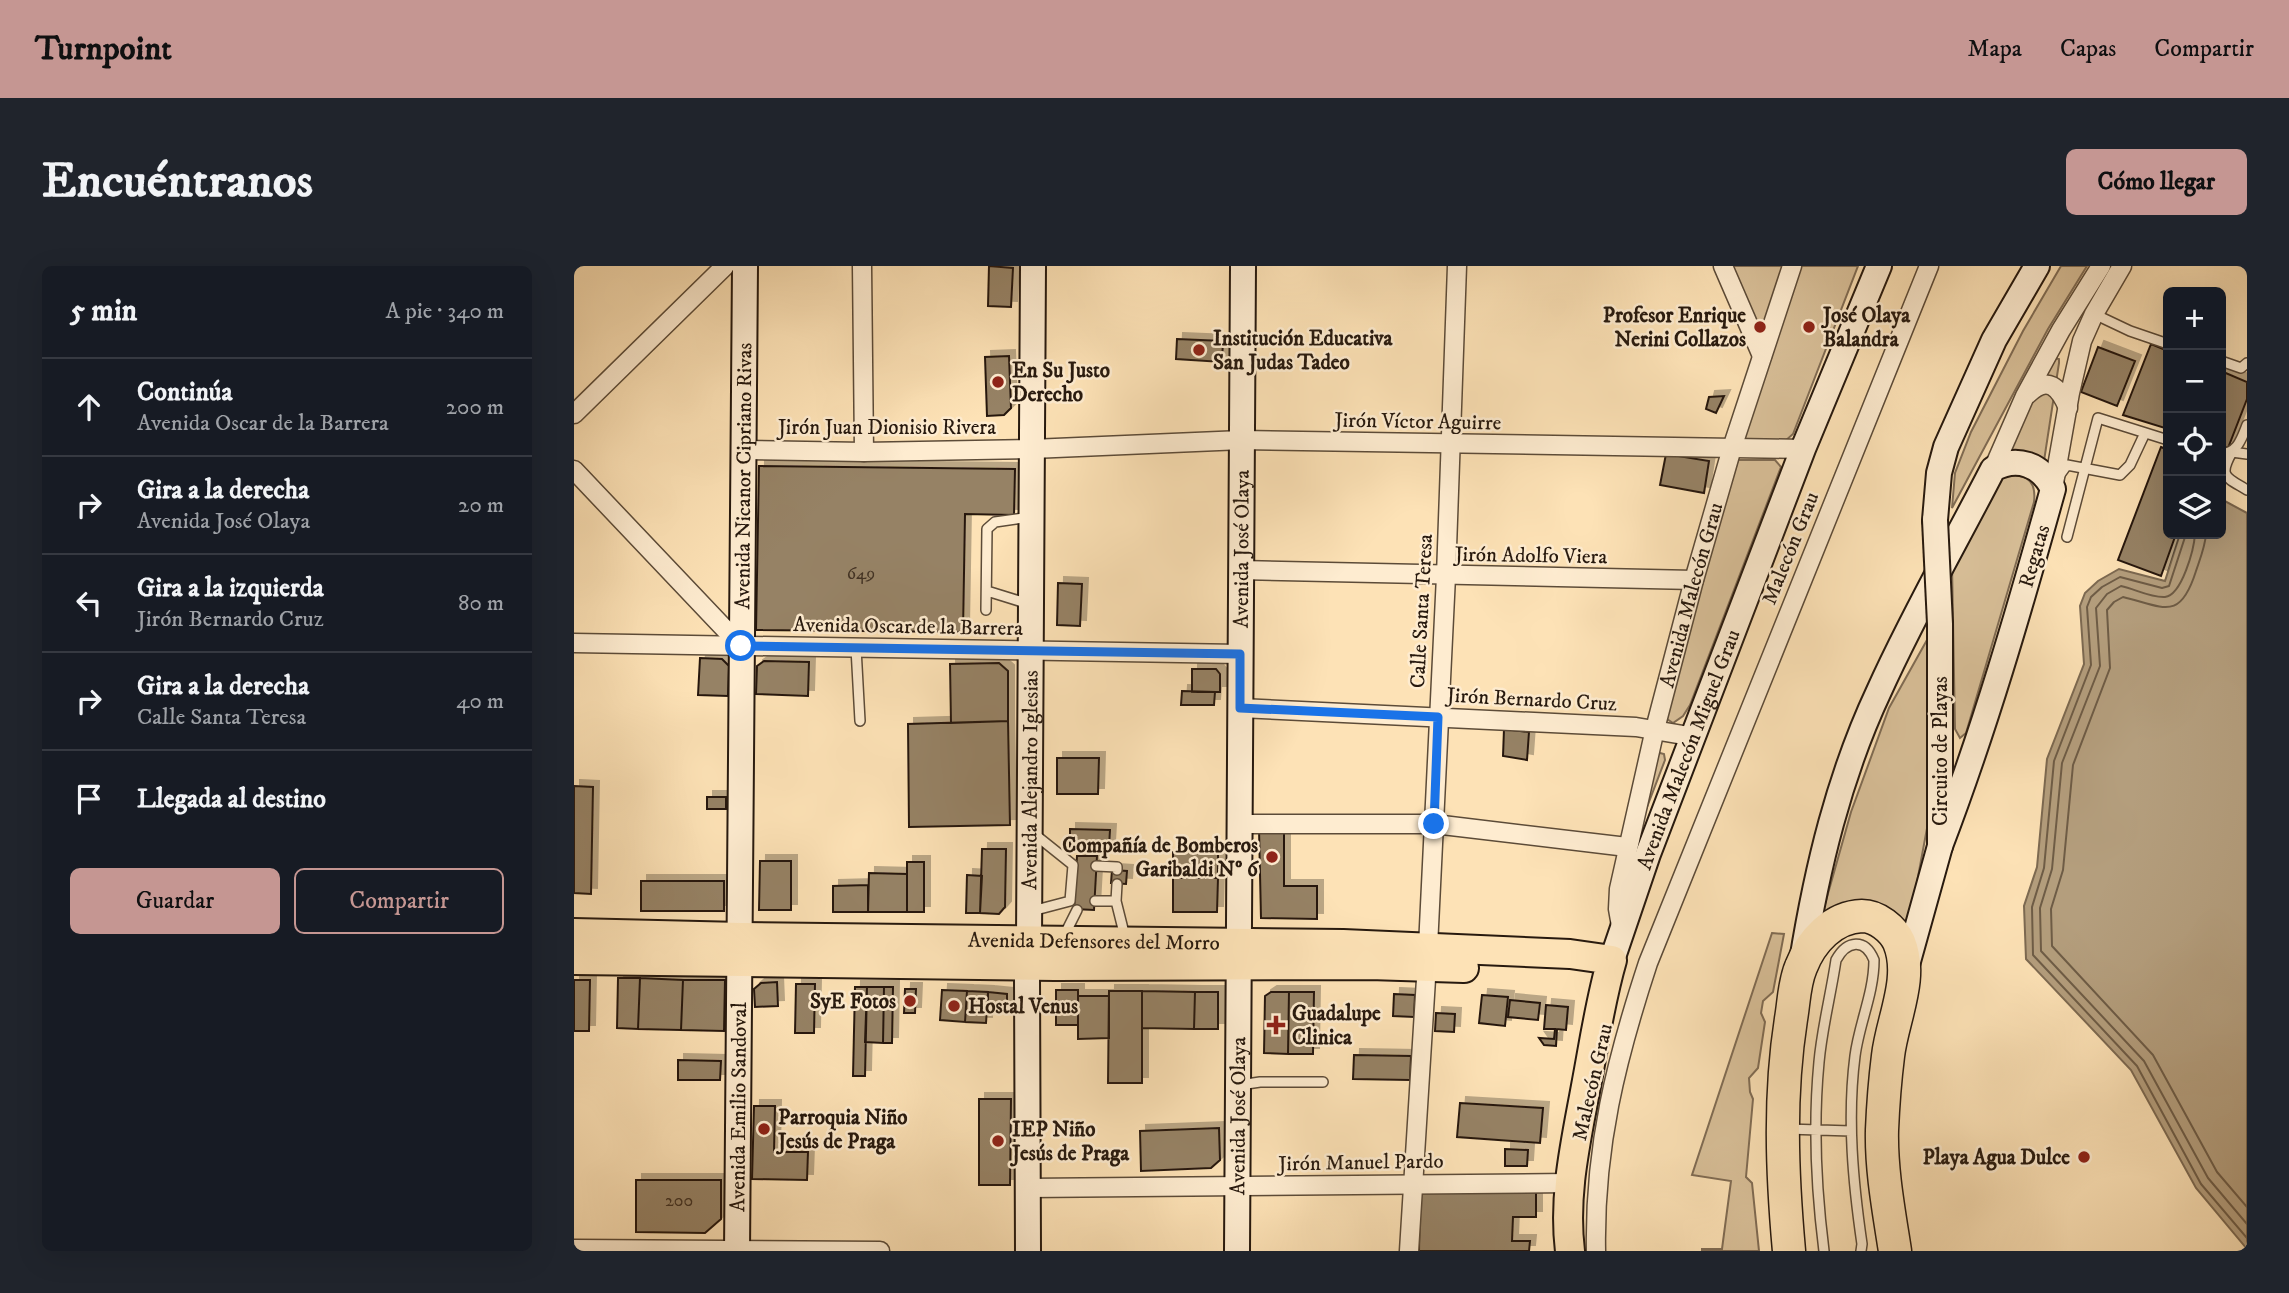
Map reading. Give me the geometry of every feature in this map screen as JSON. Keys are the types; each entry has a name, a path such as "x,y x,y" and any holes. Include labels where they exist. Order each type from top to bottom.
{"highway":[{"path":"1789,1251 1781,1128 1786,1053 1800,968 1813,945 1829,927 1849,917 1867,916 1884,924 1898,940 1904,960 1903,980"},
{"name":"Circuito de Playas","path":"1895,1251 1888,1209 1882,1132 1888,1055 1903,980"}],"main road":[{"name":"Avenida Defensores del Morro","path":"574,933 741,950"},
{"name":"Avenida Defensores del Morro","path":"1028,953 1062,940 1128,942 1239,954"},
{"name":"Avenida Defensores del Morro","path":"574,960 741,950 1427,957 1570,954 1610,967"},
{"name":"Avenida Malecón Miguel Grau","path":"1567,1244 1569,1183 1610,967"}],"street":[{"path":"574,414 725,266"},
{"name":"Avenida Nicanor Cipriano Rivas","path":"741,950 745,266"},
{"path":"862,266 864,452"},
{"name":"Avenida Alejandro Iglesias","path":"1028,1251 1032,266"},
{"name":"Avenida José Olaya","path":"1237,1251 1243,266"},
{"name":"Calle Santa Teresa","path":"1409,1251 1434,824 1452,445 1457,266"},
{"path":"1723,266 1762,355"},
{"name":"Avenida Malecón Grau","path":"1622,930 1618,909 1619,889 1655,729 1732,448 1792,266"},
{"name":"Avenida Malecón Miguel Grau","path":"1610,967 1648,854 1803,449 1879,266"},
{"name":"Malecón Grau","path":"1596,1251 1600,1150 1631,1013 1648,963 1929,266"},
{"name":"Circuito de Playas","path":"1903,980 1940,846 1940,624 1935,520 1939,473 1946,447 1994,340 2037,266"},
{"path":"1800,968 1812,897 1830,825 1878,691 1993,469 2025,396 2101,266"},
{"name":"Regatas","path":"1940,846 1973,761 2053,489 2082,341 2094,314 2122,266"},
{"path":"2025,396 2036,386 2049,384 2059,390 2068,408"},
{"name":"Jirón Víctor Aguirre","path":"1032,449 1242,440 1803,449"},
{"name":"Jirón Juan Dionisio Rivera","path":"743,450 864,452 1032,449"},
{"path":"1993,469 2002,464 2023,462 2042,471 2053,489"},
{"path":"574,470 741,646"},
{"name":"Jirón Adolfo Viera","path":"1241,570 1694,580"},
{"name":"Avenida Oscar de la Barrera","path":"574,643 1240,654"},
{"name":"Jirón Bernardo Cruz","path":"1240,708 1655,729 1695,737"},
{"path":"1240,824 1434,824 1627,847"},
{"name":"Avenida Emilio Sandoval","path":"738,1251 741,950"},
{"name":"Jirón Manuel Pardo","path":"1028,1188 1569,1183"},
{"path":"574,1249 880,1251"}],"lane":[{"path":"2078,304 2130,331 2163,342"},
{"path":"2226,362 2245,368"},
{"path":"2067,537 2098,418 2163,438"},
{"path":"2247,425 2238,447 2225,465 2226,478 2247,490"},
{"path":"2053,489 2067,466 2120,475 2130,466 2145,433"},
{"path":"2226,453 2247,454"},
{"path":"986,610 987,528 995,522 1031,517"},
{"path":"987,591 1031,605"},
{"path":"856,648 860,721"},
{"path":"1029,829 1075,865 1074,904 1062,940"},
{"path":"1096,866 1117,867 1117,870"},
{"path":"1116,884 1116,901 1123,933 1128,942"},
{"path":"1095,901 1116,901"},
{"path":"1029,912 1074,904"},
{"path":"1824,1251 1818,1201 1816,1130 1819,1060 1836,960 1842,949 1853,944 1862,945 1871,951 1874,960 1855,1055 1852,1131 1855,1196 1863,1244 1861,1251"},
{"path":"1238,1085 1260,1082 1323,1082"},
{"path":"1781,1128 1852,1131"}],"shaded area":[{"path":"1730,266 1784,266 1763,328 1760,330"},
{"path":"1798,266 1858,266 1793,434 1784,442 1747,444 1743,438"},
{"path":"2061,266 2087,266 2048,329 1952,508 1955,473 1971,432 2023,331"},
{"path":"2053,358 2059,359 2059,363 2044,461 2002,449"},
{"path":"1738,460 1775,460 1781,467 1690,705 1683,716 1673,723 1664,717 1664,709"},
{"path":"2001,474 2022,476 2031,482 2034,502 1966,733 1960,738 1955,729 1952,566"},
{"path":"1932,631 1927,716 1933,796 1907,936 1900,921 1818,929 1851,812 1889,708"},
{"path":"1656,754 1664,754 1665,760 1631,849"},
{"path":"1772,933 1784,934 1773,992 1763,1001 1761,1013 1765,1022 1758,1068 1749,1078 1753,1099 1746,1177 1752,1183 1759,1251 1702,1251 1722,1249 1731,1181 1692,1175"}],"water":[{"path":"2226,502 2247,513 2247,1249 2196,1188 2131,1070 2026,959 2024,906 2037,867 2047,759 2084,664 2080,606 2085,593 2098,581 2119,569 2165,581 2178,539 2226,539"}],"building":[{"path":"989,266 1013,268 1011,307 988,306"},
{"name":"Institución Educativa San Judas Tadeo","path":"1177,339 1223,341 1222,362 1176,359"},
{"path":"2151,344 2163,349 2163,427 2123,415"},
{"path":"2098,347 2135,361 2117,406 2081,392"},
{"name":"En Su Justo Derecho","path":"1009,356 1011,408 1004,415 987,416 985,357"},
{"path":"2226,373 2247,382 2247,399 2228,448"},
{"path":"1724,396 1716,413 1706,409 1709,397"},
{"path":"2161,447 2163,539 2174,539 2161,576 2118,560"},
{"path":"1666,454 1709,461 1704,493 1660,485"},
{"path":"759,466 1015,469 1014,515 965,514 963,632 756,630"},
{"path":"1058,583 1082,584 1080,626 1057,625"},
{"path":"700,658 722,659 729,666 728,696 698,695"},
{"path":"764,661 809,662 808,696 756,694 757,666"},
{"path":"999,663 1008,671 1008,721 951,723 950,664"},
{"path":"1192,669 1216,669 1220,674 1220,692 1192,692"},
{"path":"1182,691 1215,692 1214,705 1181,705"},
{"path":"1008,721 1010,825 909,827 908,724"},
{"path":"1504,729 1529,732 1527,760 1503,756"},
{"path":"1057,758 1099,758 1098,794 1057,794"},
{"path":"574,786 593,787 591,894 574,893"},
{"path":"707,797 726,797 726,809 707,809"},
{"path":"1070,829 1110,830 1109,847 1070,847"},
{"name":"Compañía de Bomberos Garibaldi Nº 6","path":"1259,829 1284,829 1284,886 1317,886 1317,919 1261,918"},
{"path":"982,849 1006,849 1005,907 999,914 980,913"},
{"path":"1173,852 1218,852 1218,878 1173,878"},
{"path":"1077,856 1097,856 1094,910 1074,909"},
{"path":"760,861 791,861 791,910 759,910"},
{"path":"907,862 924,862 924,912 907,912"},
{"path":"1112,870 1127,871 1126,884 1111,883"},
{"path":"869,873 907,874 907,912 868,912"},
{"path":"967,875 982,876 980,913 966,913"},
{"path":"1173,878 1218,878 1217,912 1173,912"},
{"path":"641,881 724,881 724,911 641,911"},
{"path":"868,885 868,912 833,912 833,886"},
{"path":"618,978 640,978 638,1029 617,1028"},
{"path":"640,978 683,980 681,1030 638,1029"},
{"path":"574,980 590,980 589,1031 574,1031"},
{"path":"683,980 725,980 724,1031 681,1030"},
{"path":"777,982 778,1006 755,1007 754,989 761,983"},
{"path":"796,984 815,984 814,1033 795,1033"},
{"path":"855,987 867,987 865,1076 853,1076"},
{"path":"867,987 884,987 883,1043 865,1042"},
{"path":"884,987 893,987 892,1043 883,1043"},
{"name":"SyE Fotos","path":"905,989 916,989 915,1013 904,1013"},
{"name":"Hostal Venus","path":"942,990 967,991 965,1022 940,1020"},
{"path":"1056,990 1078,990 1078,1025 1056,1025"},
{"path":"967,991 988,992 986,1023 965,1022"},
{"path":"1109,991 1142,991 1142,1083 1108,1083"},
{"path":"1142,991 1195,992 1194,1029 1142,1028"},
{"path":"988,992 1007,994 1007,1009 988,1008"},
{"path":"1195,992 1218,992 1218,1029 1194,1029"},
{"name":"Guadalupe Clinica","path":"1271,992 1289,992 1288,1054 1264,1053 1265,996"},
{"path":"1289,992 1314,992 1313,1054 1288,1054"},
{"path":"1394,994 1415,995 1414,1017 1393,1016"},
{"path":"1482,995 1508,997 1505,1026 1479,1023"},
{"path":"1078,996 1109,996 1109,1038 1078,1039"},
{"path":"1510,1000 1540,1003 1538,1020 1508,1017"},
{"path":"1546,1005 1568,1007 1566,1030 1557,1029 1556,1046 1544,1045 1539,1038 1554,1039 1555,1029 1544,1029"},
{"path":"1436,1013 1455,1014 1454,1032 1435,1031"},
{"path":"1354,1055 1411,1056 1410,1080 1353,1079"},
{"path":"678,1060 721,1061 720,1080 678,1080"},
{"path":"979,1099 1011,1099 1010,1185 979,1185"},
{"path":"1460,1103 1543,1108 1540,1143 1457,1137"},
{"name":"Parroquia Niño Jesús de Praga","path":"754,1106 775,1106 774,1152 808,1152 807,1180 752,1179"},
{"path":"1219,1128 1220,1160 1211,1168 1141,1171 1140,1131"},
{"path":"1505,1149 1528,1150 1527,1166 1505,1166"},
{"path":"636,1180 721,1180 721,1219 705,1233 636,1232"},
{"path":"1420,1190 1536,1191 1536,1217 1513,1217 1512,1241 1530,1241 1529,1251 1419,1251"}],"place":[{"name":"Profesor Enrique Nerini Collazos","path":"1760,327"},
{"name":"José Olaya Balandra","path":"1809,327"},
{"name":"Institución Educativa San Judas Tadeo","path":"1199,350"},
{"name":"En Su Justo Derecho","path":"998,382"},
{"name":"Compañía de Bomberos Garibaldi Nº 6","path":"1272,857"},
{"name":"SyE Fotos","path":"910,1001"},
{"name":"Hostal Venus","path":"954,1006"},
{"name":"Guadalupe Clinica","path":"1276,1025"},
{"name":"Parroquia Niño Jesús de Praga","path":"764,1129"},
{"name":"IEP Niño Jesús de Praga","path":"998,1141"},
{"name":"Playa Agua Dulce","path":"2084,1157"}],"route":[{"path":"741,646 1240,654 1240,708 1438,717 1434,824"}]}
